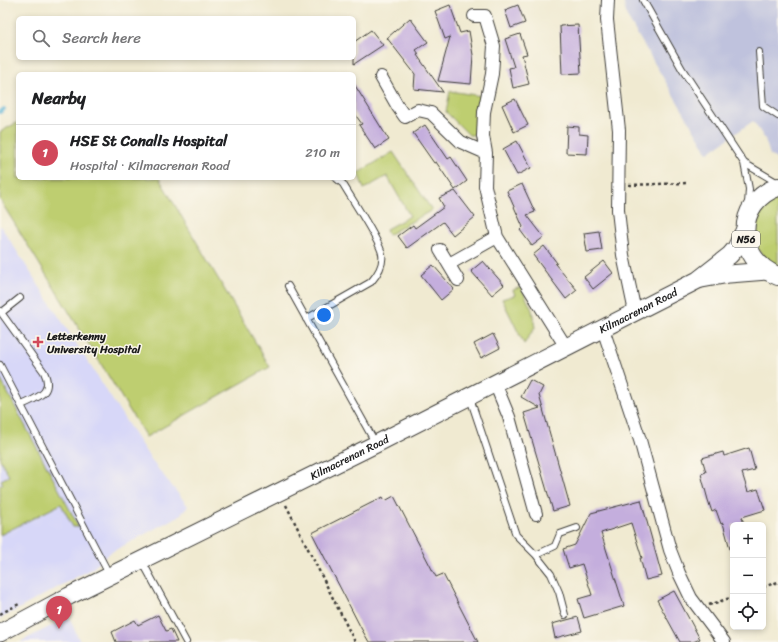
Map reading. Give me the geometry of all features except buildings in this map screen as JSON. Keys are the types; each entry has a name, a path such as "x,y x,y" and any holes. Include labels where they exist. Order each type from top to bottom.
{"main road":[{"name":"N56","path":"772,274 752,256 746,243 746,222 759,198 778,187"},
{"name":"Kilmacrenan Road","path":"3,634 141,560 376,444 698,280 730,255 736,248 746,222"},
{"name":"Kilmacrenan Road","path":"698,280 729,274 772,274"}],"street":[{"path":"608,0 606,20 619,130 618,210 623,255 635,312"},
{"path":"474,16 485,16 494,46 492,74 484,112 483,136 486,153 485,186 497,237 566,347"},
{"path":"381,77 405,117 418,110 431,113 461,142 486,153"},
{"path":"449,264 497,237"},
{"path":"440,250 458,280"},
{"path":"603,329 640,440 670,550 686,587 724,642"},
{"path":"495,383 509,417 536,514"}],"lane":[{"path":"643,0 686,75 744,163 749,189 746,222"},
{"path":"759,52 763,106 778,116"},
{"path":"744,163 778,183"},
{"path":"306,320 371,282 378,273 382,264 382,254 377,242 343,184 338,180"},
{"path":"288,286 376,444"},
{"path":"20,298 0,312 44,372 48,381 46,391 43,394 22,405"},
{"path":"0,365 110,576"},
{"path":"469,397 516,536 536,555 550,574 559,592 565,615"},
{"path":"536,555 555,546 560,534 578,528"},
{"path":"141,560 186,642"}],"path":[{"path":"618,185 687,183"},
{"path":"280,492 355,642"},
{"path":"766,586 778,582"},
{"path":"700,609 730,598"}],"shaded area":[{"path":"623,0 778,0 778,160 770,155 765,139 753,121 708,153 627,17"},
{"name":"Letterkenny University Hospital","path":"0,225 151,460 188,506 180,515 108,554 93,568 0,619"},
{"path":"69,617 80,642 20,642"}],"green space":[{"path":"450,91 481,96 478,108 477,131 473,135 469,135 446,112"},
{"path":"16,123 16,180 160,180 270,367 146,437 0,200 0,132"},
{"path":"393,152 432,210 388,235 386,229 410,216 387,176 364,189 358,173"},
{"path":"778,197 778,268 768,261 760,252 754,232 760,212"},
{"path":"521,287 532,310 535,328 524,344 502,299 515,295 513,290"},
{"path":"0,378 79,527 73,527 61,504 0,535 0,485 3,484 1,480 9,476 0,459"}],"waterway":[{"path":"0,112 4,109"}],"place":[{"name":"Letterkenny University Hospital","path":"38,342"},
{"name":"HSE St Conalls Hospital","path":"59,629"}]}
